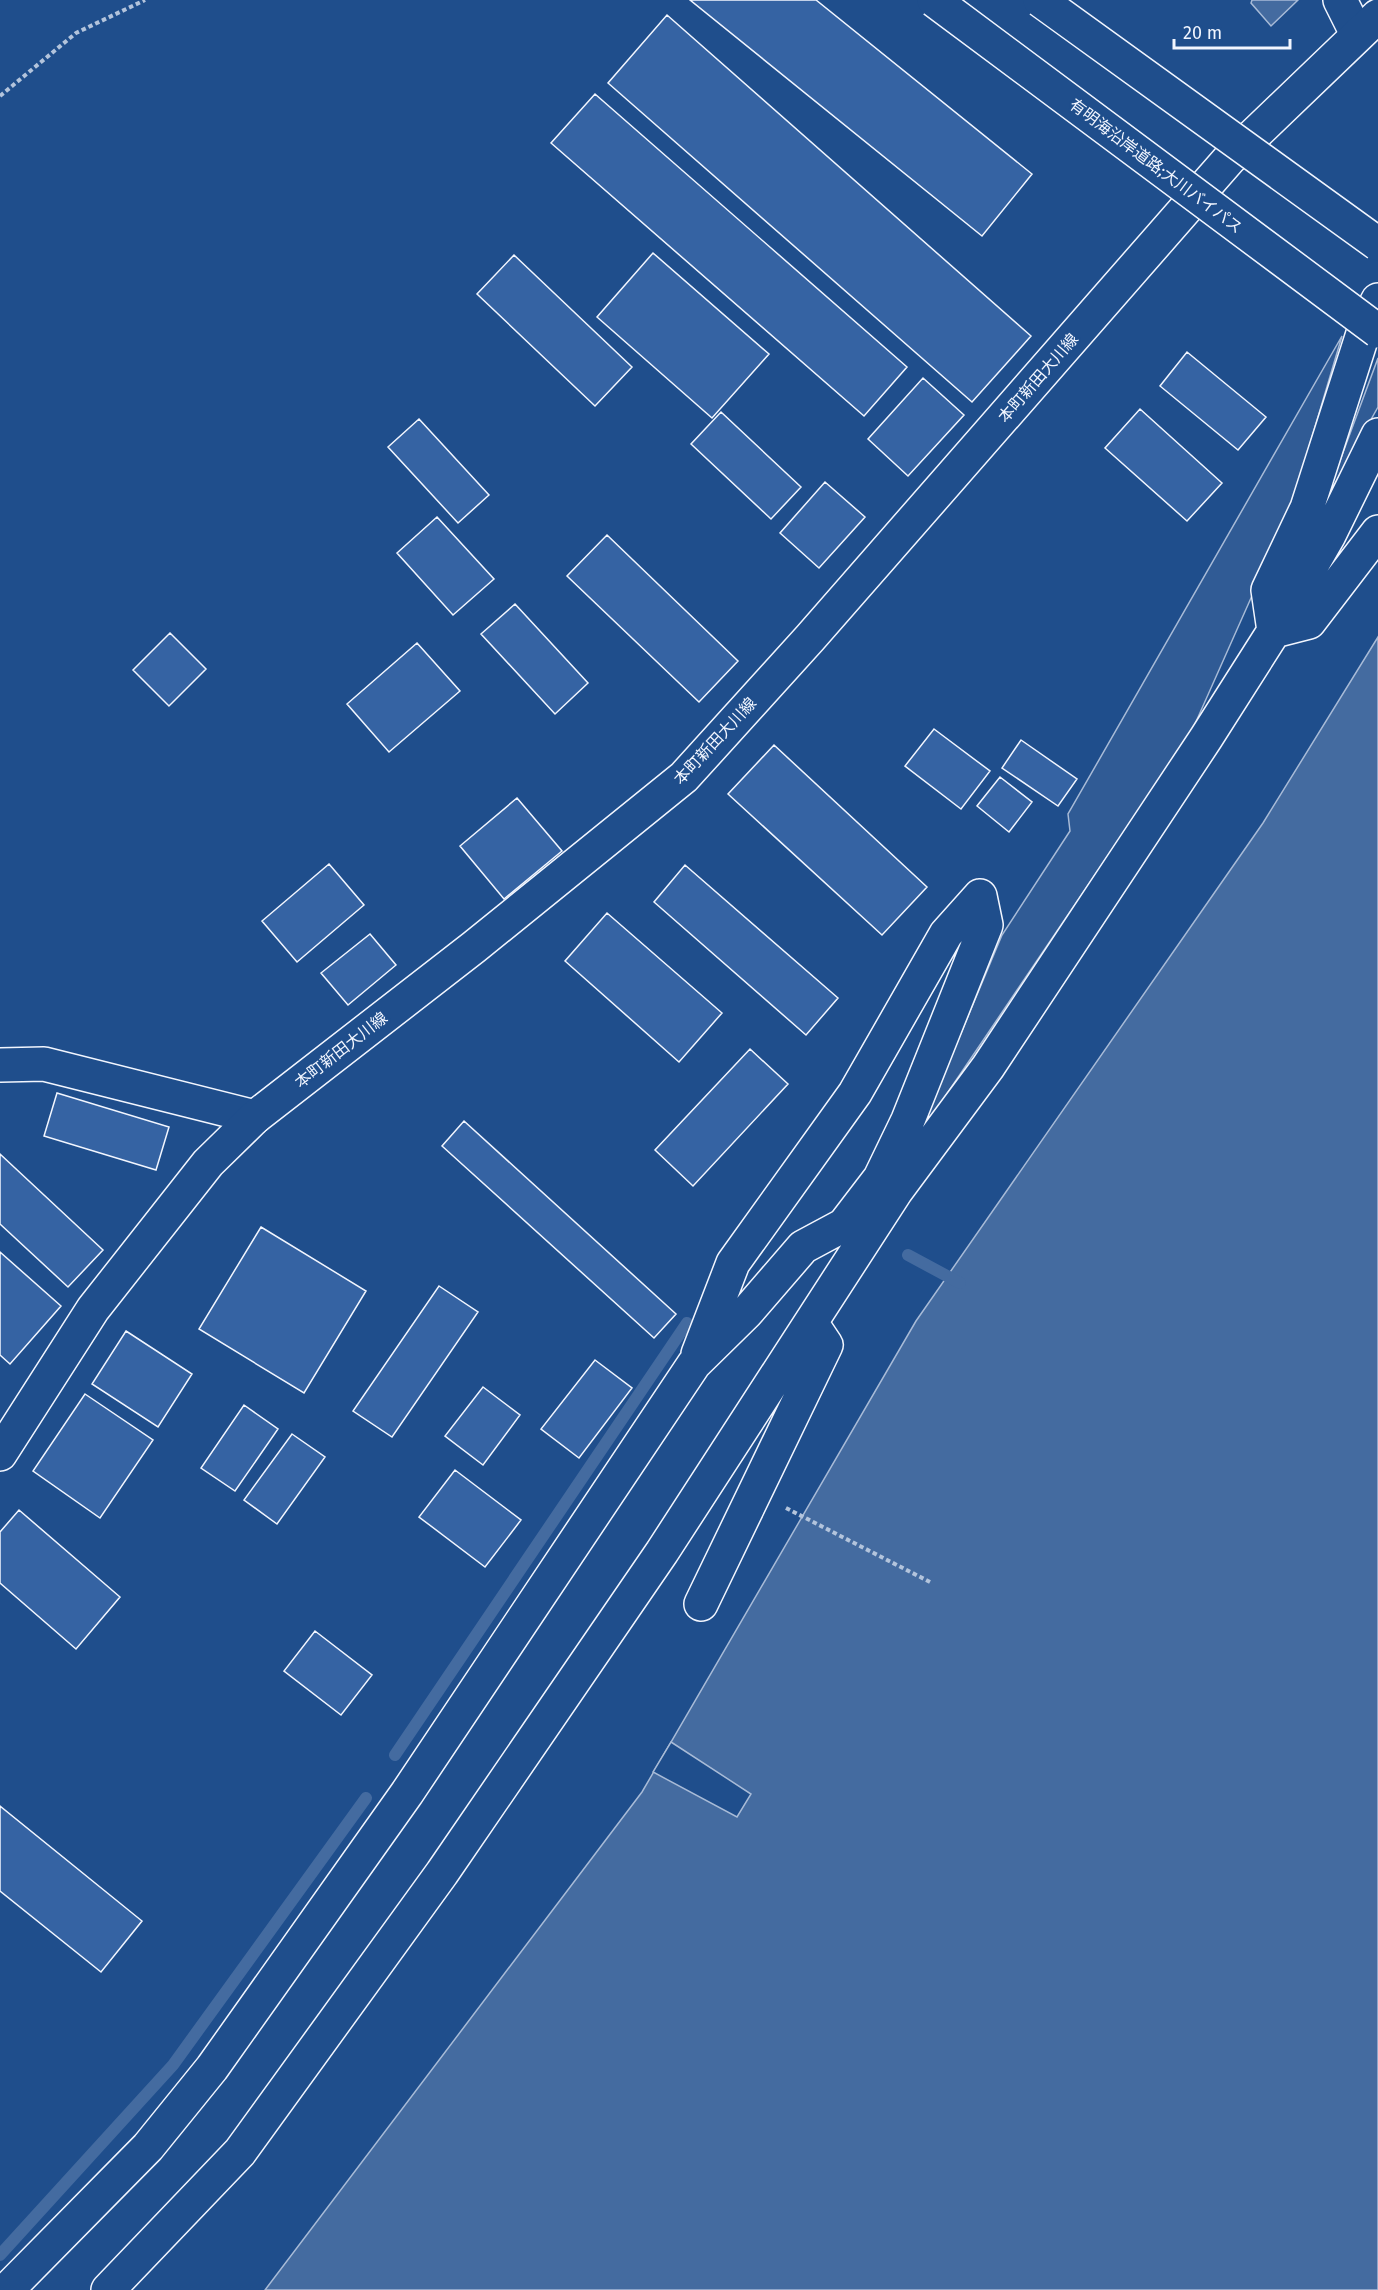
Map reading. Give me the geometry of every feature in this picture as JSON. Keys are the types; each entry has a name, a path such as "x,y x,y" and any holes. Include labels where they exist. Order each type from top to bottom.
{"main road":[{"name":"有明海沿岸道路;大川バイパス","path":"934,0 1378,331"},
{"path":"1040,0 1378,244"},
{"path":"1340,0 1368,25"},
{"name":"本町新田大川線","path":"0,1454 100,1299 208,1163 255,1117 474,946 684,777 826,620 1230,158 1368,25"},
{"path":"1274,631 1268,590 1307,508 1367,321 1378,300"},
{"path":"7,2290 148,2147 212,2068 407,1793 693,1365 746,1313 803,1246 844,1225 888,1185 988,1067 1274,631 1329,535 1378,435"},
{"path":"1274,631 1309,622 1378,532"},
{"path":"108,2290 240,2152 449,1863 662,1552 812,1324 888,1185 908,1120 986,925 980,896 946,934 855,1094 733,1263 693,1365"},
{"path":"0,1065 44,1064 255,1117"},
{"path":"701,1604 826,1345 812,1324"}],"path":[{"path":"0,96 76,33 145,0"},
{"path":"785,1508 930,1582"}],"shaded area":[{"path":"1252,0 1298,0 1271,26 1251,3"},
{"path":"1342,336 1291,508 1191,733 917,1138 1002,935 1070,831 1068,814"},
{"path":"1378,358 1378,407 1325,501"},
{"path":"1378,637 1378,2290 265,2290 642,1792 916,1321 1263,823"}],"pier":[{"path":"671,1742 751,1794 737,1817 653,1772"}],"building":[{"path":"690,0 816,0 1032,174 982,236"},
{"path":"667,15 1031,336 972,402 608,83"},
{"path":"595,94 907,367 864,416 551,143"},
{"path":"653,253 769,354 712,418 597,317"},
{"path":"514,255 632,367 595,406 477,294"},
{"path":"1187,352 1266,417 1238,450 1160,386"},
{"path":"923,378 964,415 908,476 868,439"},
{"path":"1140,409 1222,483 1187,521 1105,448"},
{"path":"721,412 801,487 771,519 691,444"},
{"path":"419,419 489,495 458,523 388,447"},
{"path":"825,482 865,517 819,568 780,533"},
{"path":"437,517 494,579 453,615 397,553"},
{"path":"607,535 738,661 699,702 567,576"},
{"path":"515,604 588,683 555,714 481,634"},
{"path":"170,633 206,669 169,706 133,670"},
{"path":"417,643 460,691 389,752 347,704"},
{"path":"934,729 990,771 961,809 905,766"},
{"path":"1021,740 1077,779 1058,806 1002,768"},
{"path":"774,745 927,887 882,935 728,794"},
{"path":"1000,777 1032,802 1009,832 977,806"},
{"path":"517,798 562,851 504,899 460,846"},
{"path":"329,864 364,905 297,962 262,921"},
{"path":"685,865 838,998 806,1035 654,902"},
{"path":"607,913 722,1013 679,1062 565,961"},
{"path":"370,934 396,965 348,1005 321,973"},
{"path":"750,1049 788,1084 693,1186 655,1150"},
{"path":"57,1093 169,1127 156,1170 44,1136"},
{"path":"464,1121 676,1314 654,1338 442,1146"},
{"path":"0,1154 103,1250 68,1287 0,1224"},
{"path":"261,1227 366,1291 304,1393 199,1329"},
{"path":"0,1252 61,1306 10,1364 0,1355"},
{"path":"439,1286 478,1312 392,1437 353,1411"},
{"path":"126,1331 192,1374 158,1427 92,1384"},
{"path":"595,1360 632,1388 579,1458 541,1429"},
{"path":"483,1387 520,1415 483,1465 445,1436"},
{"path":"85,1394 153,1440 100,1518 33,1471"},
{"path":"244,1405 278,1429 235,1491 201,1468"},
{"path":"292,1434 325,1457 277,1524 244,1500"},
{"path":"455,1470 521,1520 485,1567 419,1517"},
{"path":"19,1510 120,1597 76,1649 0,1583 0,1532"},
{"path":"315,1631 372,1675 341,1715 284,1671"},
{"path":"0,1806 142,1921 101,1972 0,1891"}],"waterway":[{"path":"908,1255 960,1283"},
{"path":"395,1755 687,1323"},
{"path":"0,2255 173,2065 366,1798"}]}
